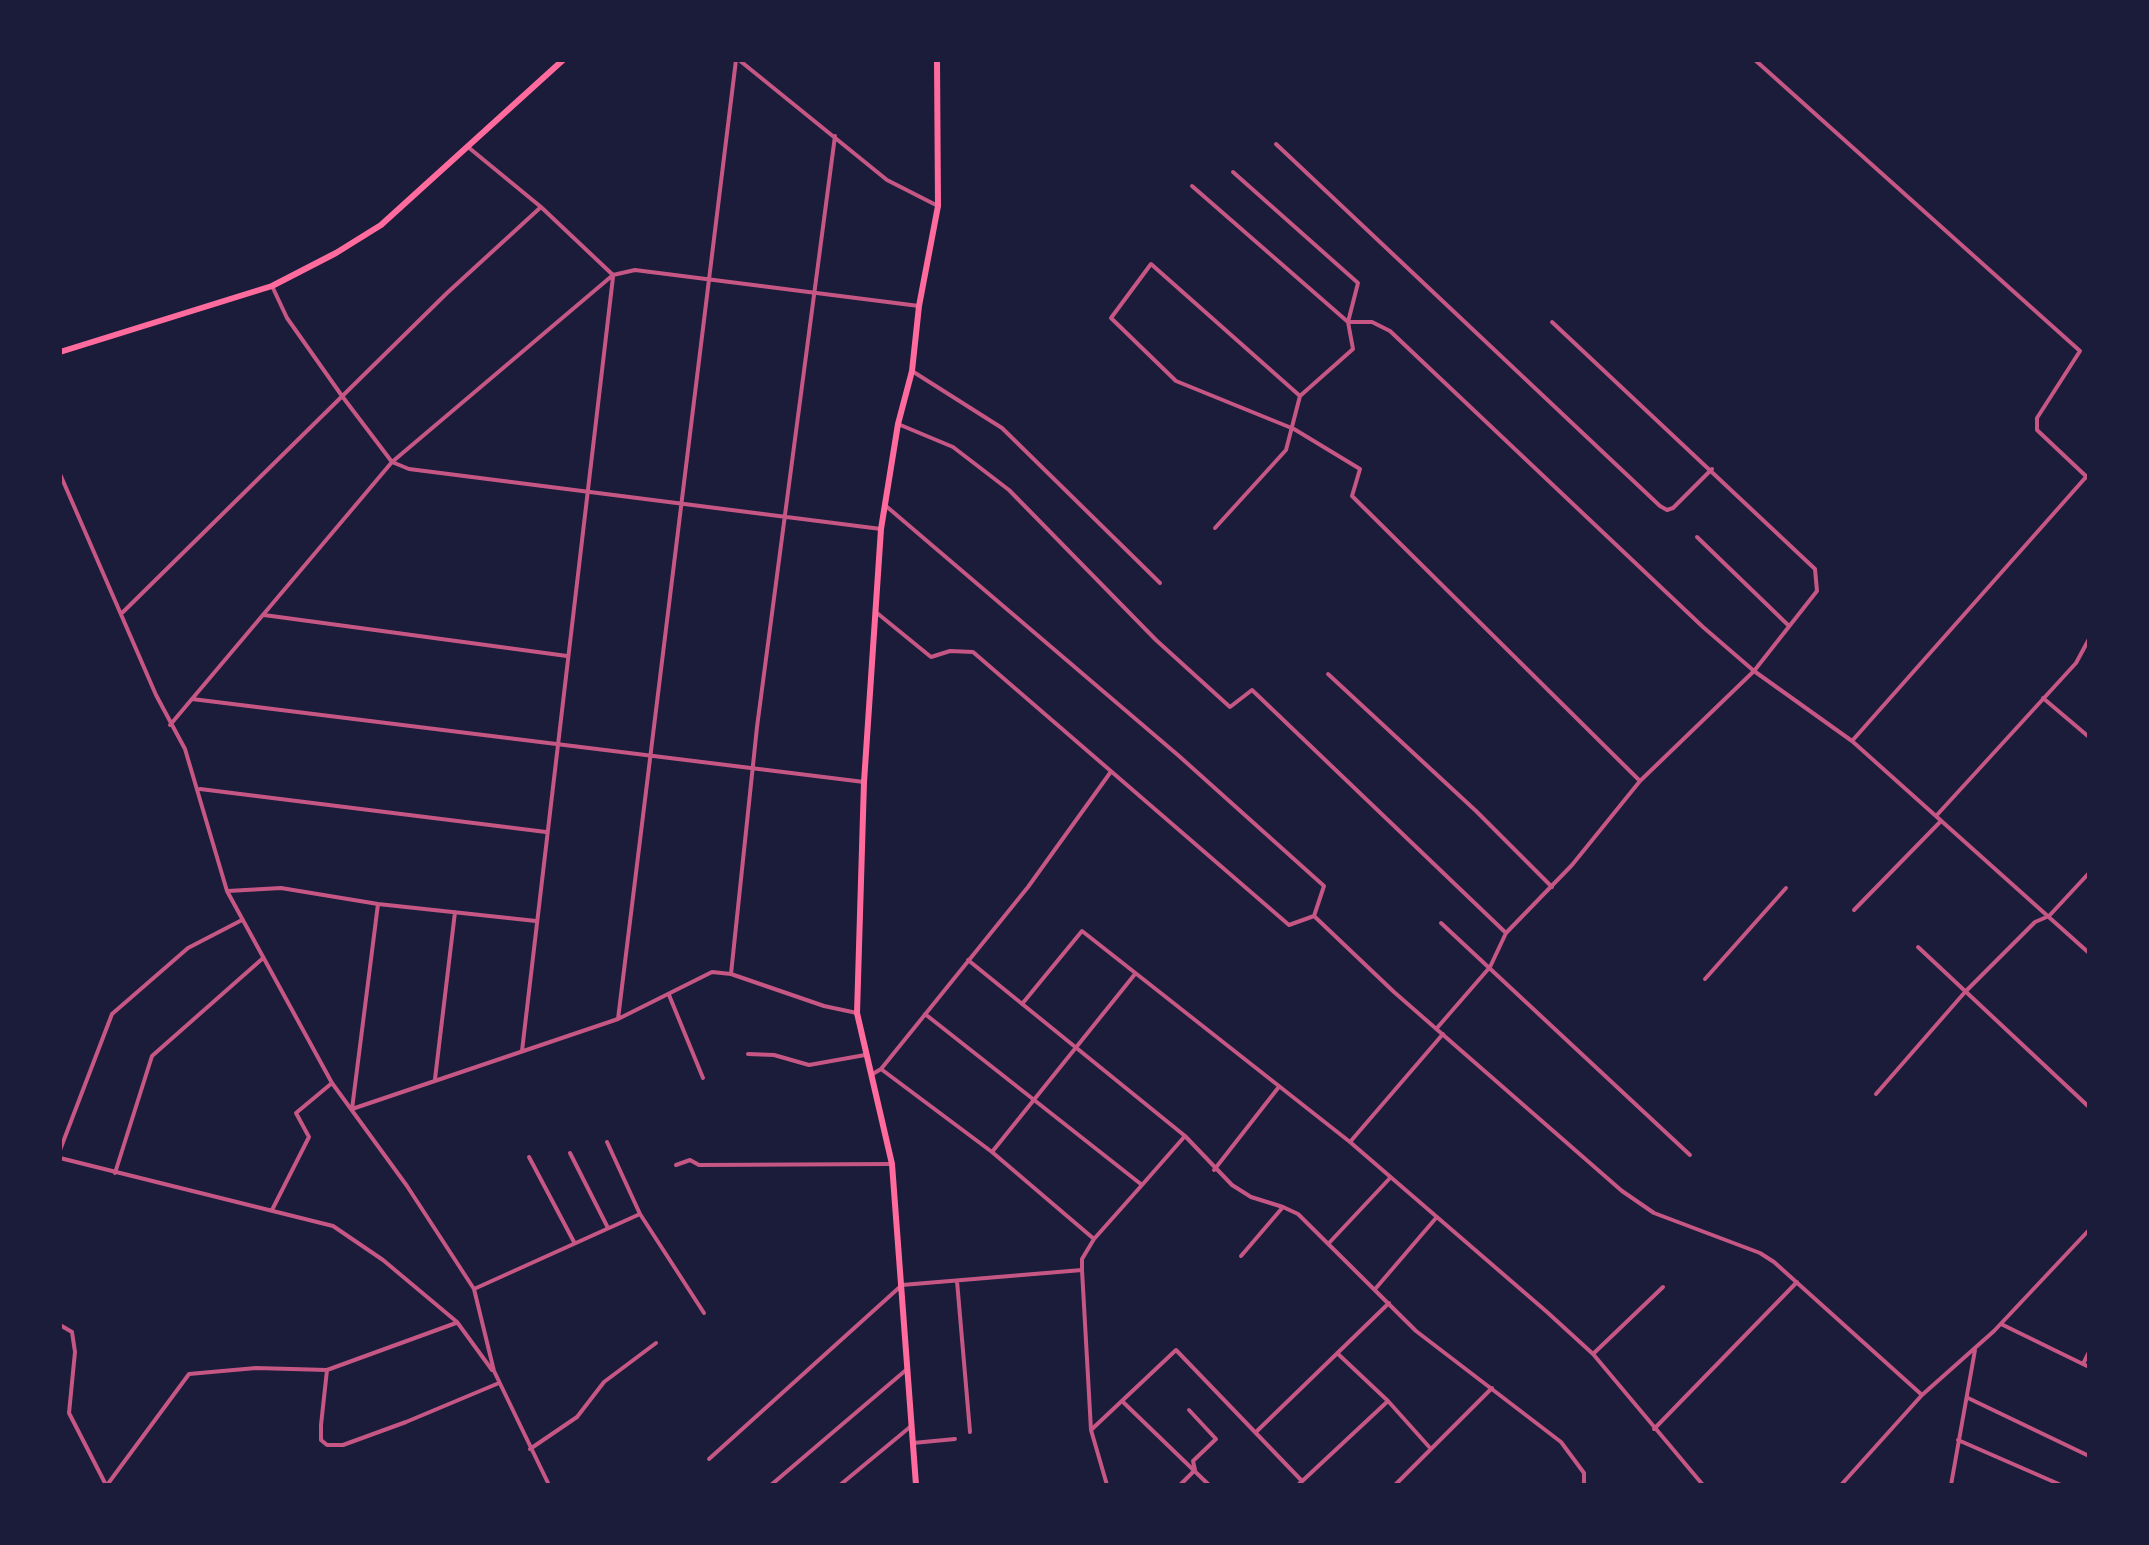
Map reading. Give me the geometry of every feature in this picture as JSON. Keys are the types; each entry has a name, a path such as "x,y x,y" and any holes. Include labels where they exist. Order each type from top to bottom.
{"main road":[{"path":"60,352 272,286 381,225 563,60"},
{"path":"916,1485 892,1164 857,1013 864,782 881,529 898,424 912,371 919,306 938,206 937,60"}],"street":[{"path":"738,60 887,180 938,206"},
{"path":"618,1019 648,756 738,60"},
{"path":"1755,60 2080,351 2037,418 2037,430 2088,478 1852,741"},
{"path":"731,974 753,769 835,136"},
{"path":"1276,144 1660,506 1667,510 1673,508 1712,469"},
{"path":"467,146 541,207 613,275"},
{"path":"1215,528 1286,450 1294,429 1300,396 1353,349 1348,322 1358,283 1233,172"},
{"path":"1192,186 1348,322 1372,322 1390,331 1565,499 1754,671 1852,741 2089,953"},
{"path":"123,613 342,396 541,207"},
{"path":"1300,396 1151,264 1111,318 1176,381 1294,429 1360,469 1352,496 1640,781"},
{"path":"170,725 392,462 613,275 635,270 919,306"},
{"path":"522,1051 567,656 590,492 613,275"},
{"path":"272,286 287,318 342,396 392,462 409,469 881,529"},
{"path":"1437,1028 1490,967 1506,933 1552,887 1640,781 1754,671 1817,591 1815,569 1552,322"},
{"path":"912,371 1002,428 1160,583"},
{"path":"898,424 953,447 1009,490 1156,640 1230,707 1252,690 1506,933"},
{"path":"60,474 170,725 185,749 227,891 332,1083 474,1289 494,1371 549,1485"},
{"path":"875,612 931,657 950,651 973,652 1289,925 1302,923 1314,916 1324,886 1179,756 885,505"},
{"path":"1697,537 1788,625"},
{"path":"263,615 567,656"},
{"path":"1936,816 2076,663 2089,639"},
{"path":"1328,674 1476,811 1552,887"},
{"path":"2043,698 2089,737"},
{"path":"191,699 864,782"},
{"path":"870,1076 881,1069 1028,887 1110,773"},
{"path":"199,789 546,832"},
{"path":"1854,910 1941,821"},
{"path":"1876,1094 1965,992 2035,922 2049,916 2089,873"},
{"path":"227,891 281,888 378,904 536,921"},
{"path":"1705,979 1786,888"},
{"path":"352,1109 378,904"},
{"path":"435,1079 455,912"},
{"path":"1314,916 1443,1034 1638,1204 1760,1253 1797,1282 1922,1395"},
{"path":"60,1150 112,1014 173,959 242,920"},
{"path":"1441,923 1690,1155"},
{"path":"1022,1004 1082,931 1350,1142 1593,1354 1703,1485"},
{"path":"1918,947 2089,1107"},
{"path":"115,1173 152,1056 262,959"},
{"path":"968,960 1185,1136 1214,1170 1251,1197 1298,1214 1416,1331 1561,1442 1584,1473 1584,1485"},
{"path":"352,1109 618,1019 712,972 731,974 824,1006 857,1013"},
{"path":"992,1152 1135,974"},
{"path":"669,995 703,1078"},
{"path":"925,1014 1142,1185"},
{"path":"1350,1142 1443,1034"},
{"path":"748,1054 774,1055 809,1065 865,1055"},
{"path":"881,1069 992,1152 1094,1239"},
{"path":"272,1210 309,1137 296,1113 332,1083"},
{"path":"1214,1170 1278,1088"},
{"path":"1105,1484 1091,1430 1082,1259 1094,1239 1185,1136"},
{"path":"607,1142 640,1214 704,1313"},
{"path":"570,1153 608,1228"},
{"path":"529,1157 574,1242"},
{"path":"60,1158 333,1226 383,1260 457,1322 494,1371"},
{"path":"676,1165 690,1160 699,1165 892,1164"},
{"path":"1329,1243 1390,1178"},
{"path":"1241,1256 1283,1207"},
{"path":"474,1289 640,1214"},
{"path":"1376,1288 1436,1218"},
{"path":"1841,1485 1922,1395 1994,1331 2089,1230"},
{"path":"709,1459 902,1285 1082,1270"},
{"path":"957,1281 970,1432"},
{"path":"1654,1429 1797,1282"},
{"path":"1593,1354 1663,1287"},
{"path":"1256,1432 1390,1302"},
{"path":"60,1325 72,1332 75,1352 69,1413 106,1485 189,1374 256,1368 327,1370 457,1322"},
{"path":"2001,1324 2089,1367"},
{"path":"530,1449 577,1417 604,1382 656,1343"},
{"path":"1951,1485 1975,1349"},
{"path":"1091,1430 1176,1350 1256,1432 1300,1483 1388,1401"},
{"path":"2083,1364 2089,1352"},
{"path":"1337,1353 1388,1401 1431,1449"},
{"path":"771,1485 908,1368"},
{"path":"327,1370 321,1425 321,1440 327,1445 343,1445 499,1383"},
{"path":"1395,1485 1493,1387"},
{"path":"1968,1398 2089,1456"},
{"path":"1123,1402 1209,1485"},
{"path":"1189,1410 1216,1439 1193,1461 1195,1470"},
{"path":"840,1485 910,1427"},
{"path":"913,1443 955,1439"},
{"path":"1958,1440 2061,1485"},
{"path":"1180,1485 1195,1470"}]}
